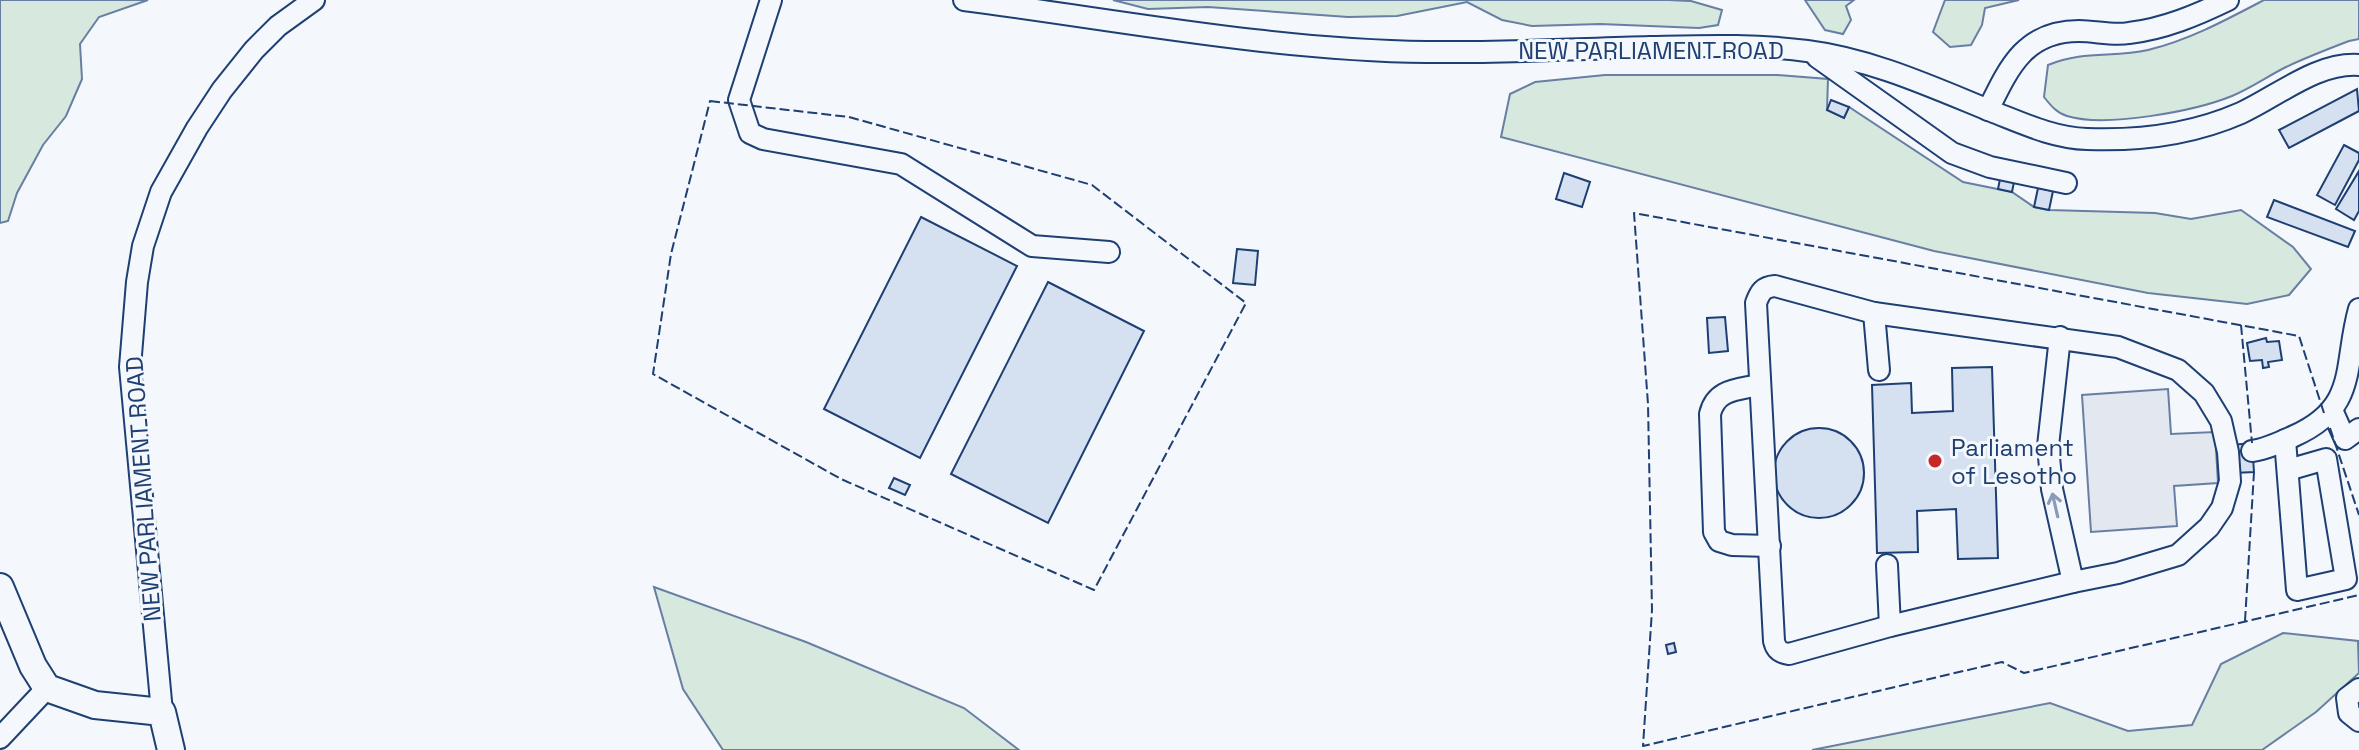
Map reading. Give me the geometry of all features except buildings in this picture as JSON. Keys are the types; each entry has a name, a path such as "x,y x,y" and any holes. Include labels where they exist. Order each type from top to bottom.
{"main road":[{"path":"0,587 33,666 47,688 95,705 162,712"},
{"name":"NEW PARLIAMENT ROAD","path":"162,712 171,750"}],"street":[{"name":"NEW PARLIAMENT ROAD","path":"162,712 130,367 143,246 168,178 222,90 278,26 314,0"},
{"path":"771,0 739,100 750,133 763,139 901,164 1032,246 1109,252"},
{"name":"NEW PARLIAMENT ROAD","path":"964,0 1153,27 1336,48 1428,52 1724,45 1808,51 1867,63 2037,130 2081,139 2125,139 2200,128 2241,113 2323,71 2350,64 2359,65"},
{"path":"1988,110 2009,66 2025,48 2047,37 2076,31 2126,34 2199,14 2228,0"},
{"path":"1808,51 1952,153 1990,167 2066,183"},
{"path":"2244,451 2204,393 2178,370 2118,347 1874,313 1775,286 1766,287 1760,292 1756,303 1774,641 1776,649 1782,654 2118,573 2178,555 2209,527 2222,508 2244,451 2285,440 2326,416 2344,390 2352,360 2359,309"},
{"path":"1874,313 1879,370"},
{"path":"2060,337 2048,446 2052,489 2073,582"},
{"path":"1759,385 1721,393 1713,402 1710,414 1714,532 1719,541 1732,545 1770,546"},
{"path":"2326,416 2345,439 2359,429"},
{"path":"2285,440 2297,590 2346,579 2326,459 2326,416"},
{"path":"2288,470 2326,459"},
{"path":"1887,565 1890,626"},
{"path":"0,738 47,688"},
{"path":"2359,689 2347,698 2349,713 2359,721"}],"shaded area":[{"path":"0,0 148,0 99,17 80,44 82,79 66,116 43,145 17,193 8,221 0,223"},
{"path":"1113,0 1668,0 1691,1 1722,10 1718,25 1699,28 1600,24 1532,26 1502,20 1467,2 1397,16 1348,17 1208,7 1148,9"},
{"path":"1805,0 1854,0 1846,6 1851,20 1843,34 1825,30"},
{"path":"1945,0 2019,0 1985,8 1982,25 1971,45 1950,47 1933,32"},
{"path":"2264,0 2359,0 2359,39 2294,63 2232,96 2174,112 2126,119 2083,119 2060,113 2044,97 2048,65 2074,57 2135,52 2163,46 2207,29"},
{"path":"1605,75 1777,75 1828,79 1827,110 1844,118 1849,107 1963,182 2012,192 2034,207 2049,210 2155,213 2191,219 2241,210 2293,247 2311,269 2289,295 2247,304 2148,293 1934,251 1501,137 1510,94 1535,82"},
{"path":"2168,389 2171,434 2215,432 2218,483 2174,486 2177,526 2091,532 2082,395"},
{"path":"654,587 806,642 964,708 1019,750 723,750 683,689"},
{"path":"2283,633 2358,641 2359,673 2316,712 2262,750 1812,750 2050,703 2128,731 2192,725 2221,664"}],"fence":[{"path":"710,101 849,117 1092,185 1246,303 1094,590 841,479 653,374 671,254 710,101"},
{"path":"2324,413 2299,336 1634,213 1648,404 1652,610 1643,746 2002,662 2024,673 2359,595"},
{"path":"2241,325 2252,443"},
{"path":"2330,428 2359,515"},
{"path":"2245,621 2254,472"}],"place":[{"name":"Parliament of Lesotho","path":"1935,461"}]}
